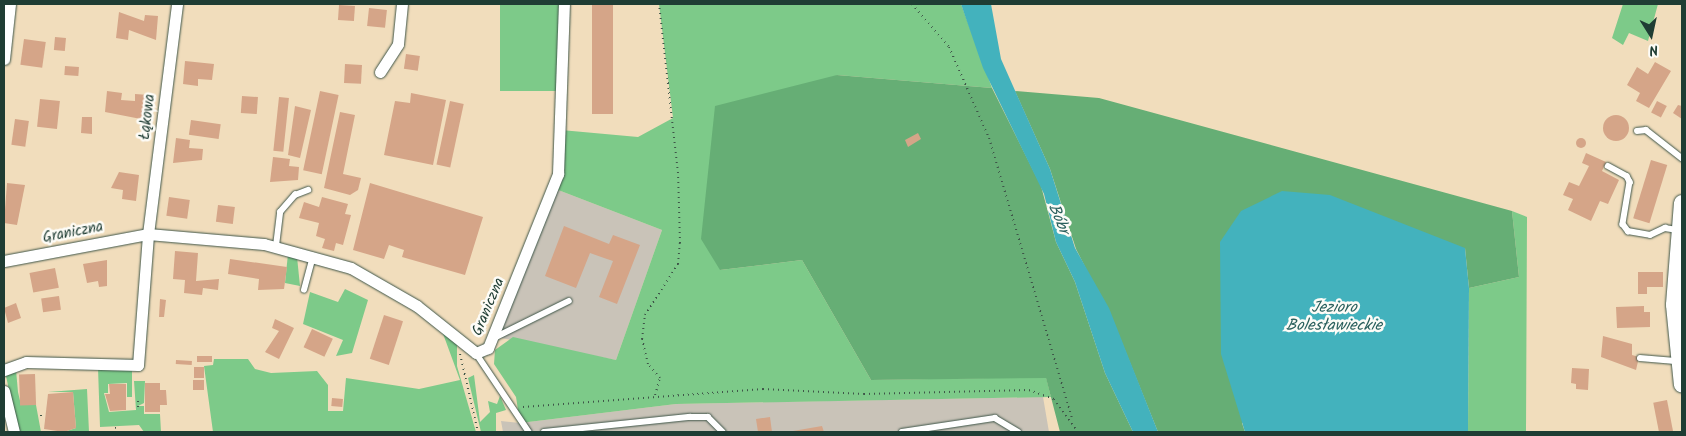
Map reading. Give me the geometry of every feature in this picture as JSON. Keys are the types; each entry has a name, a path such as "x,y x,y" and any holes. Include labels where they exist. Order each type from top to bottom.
{"street":[{"path":"4,58 10,4"},
{"name":"Łąkowa","path":"148,234 177,4"},
{"path":"380,72 398,44 402,4"},
{"name":"Graniczna","path":"4,261 148,234 276,246 313,256 382,284 461,339 476,352 488,348 496,337 558,174 564,4"},
{"path":"1682,203 1678,360 1682,385"},
{"path":"4,370 26,362 138,365 148,234"},
{"path":"4,391 14,432"}],"lane":[{"path":"1638,131 1646,130 1682,158"},
{"path":"1608,166 1627,176 1630,182 1623,224 1628,232 1650,235 1665,228 1680,231"},
{"path":"276,246 280,212 295,195 308,190"},
{"path":"304,290 313,256"},
{"path":"496,337 569,301"},
{"path":"476,352 491,369 510,409 529,432"},
{"path":"1640,358 1678,360"},
{"path":"544,432 690,417 708,417 722,432"},
{"path":"902,432 995,418 1018,432"}],"path":[{"path":"655,395 660,378 648,364 644,347 645,315 678,264 680,244 678,174 658,4"},
{"path":"912,4 949,47 990,138 1074,424 1078,432"},
{"path":"461,339 459,362 478,432"},
{"path":"510,409 655,395 763,389 864,394 1029,390 1054,399 1074,424"},
{"path":"138,401 138,406"}],"shaded area":[{"path":"553,188 662,230 616,360 496,337"},
{"path":"1043,397 1049,432 503,432 501,421 520,423 676,404"}],"green space":[{"path":"500,4 564,4 564,91 500,91"},
{"path":"659,4 961,4 992,88 837,75 720,270 802,260 871,380 1046,377 1051,397 676,404 520,423 516,397 494,364 495,350 513,337 616,360 662,230 553,188 561,130 638,137 673,118"},
{"path":"1623,4 1658,4 1648,41 1629,33 1623,45 1612,38"},
{"path":"837,75 992,88 1041,186 1056,242 1075,282 1105,373 1133,432 1060,432 1046,378 871,380 802,260 720,270 701,239 715,106"},
{"path":"1015,91 1099,98 1512,211 1519,277 1469,288 1465,248 1242,423 1245,432 1158,432 1116,328 1076,249 1050,169"},
{"path":"1512,211 1527,217 1526,432 1468,432 1469,288 1519,277"},
{"path":"288,254 297,257 300,286 285,283"},
{"path":"345,289 368,300 352,353 336,356 343,340 303,324 310,292 338,302"},
{"path":"442,331 457,344 457,366 476,432 213,432 204,366 213,365 214,359 248,359 255,369 271,373 317,371 328,385 328,411 343,411 346,378 419,389 460,380"},
{"path":"36,366 16,370 21,405 36,405 41,432 18,432 6,376 12,368"},
{"path":"98,368 132,370 132,397 127,397 127,383 108,384 108,393 104,393 109,412 136,410 134,381 145,381 144,403 138,406 144,406 144,414 160,414 161,432 144,432 139,425 100,427"},
{"path":"474,375 480,422 490,412 488,401 497,404 500,396 506,410 496,413 496,432 481,432 468,378"},
{"path":"87,389 89,432 64,432 76,428 73,392 48,392"}],"water":[{"name":"Bóbr","path":"961,4 991,4 1001,59 1050,169 1075,248 1109,308 1158,432 1133,432 1105,373 1075,282 1056,242 1044,194 983,68"},
{"name":"Jezioro Bolesławieckie","path":"1282,191 1330,195 1465,248 1469,288 1468,432 1245,432 1221,354 1220,242 1241,211"}],"building":[{"path":"592,4 613,4 613,114 592,114"},
{"path":"339,5 355,6 354,21 338,20"},
{"path":"369,8 387,10 385,28 367,26"},
{"path":"119,12 144,21 145,15 158,16 156,40 129,30 128,40 116,38"},
{"path":"55,37 66,38 65,51 54,50"},
{"path":"24,39 46,42 42,68 20,65"},
{"path":"406,54 420,56 418,71 404,69"},
{"path":"185,61 214,64 212,80 198,79 198,86 183,84"},
{"path":"1655,62 1671,71 1649,108 1636,101 1640,93 1627,85 1637,67 1648,74"},
{"path":"345,64 362,65 361,84 344,83"},
{"path":"65,66 79,67 78,76 64,75"},
{"path":"107,91 122,93 121,100 135,101 135,94 149,95 146,120 105,112"},
{"path":"320,91 339,95 322,174 303,170"},
{"path":"411,93 446,100 433,165 384,155 395,101 410,103"},
{"path":"242,96 258,97 257,114 241,113"},
{"path":"279,97 289,98 283,152 273,151"},
{"path":"40,99 60,101 57,129 37,127"},
{"path":"450,101 464,104 450,167 436,165"},
{"path":"1657,101 1667,106 1661,118 1651,113"},
{"path":"1678,105 1682,106 1682,119 1673,113"},
{"path":"295,106 311,110 300,158 288,155"},
{"path":"340,112 355,115 343,174 361,178 358,190 350,195 324,188"},
{"path":"1616,115 1625,119 1629,128 1625,137 1616,141 1607,137 1603,128 1607,119"},
{"path":"82,117 92,117 92,134 81,133"},
{"path":"15,119 29,121 25,147 11,145"},
{"path":"191,120 221,124 219,139 189,135"},
{"path":"918,133 921,139 908,147 905,140"},
{"path":"176,138 190,140 189,148 203,149 202,160 173,163"},
{"path":"1581,138 1586,143 1581,148 1576,143"},
{"path":"1586,153 1606,162 1602,171 1619,180 1608,204 1600,201 1591,221 1568,210 1573,199 1563,195 1569,182 1579,186 1589,166 1582,163"},
{"path":"273,157 290,159 289,166 299,167 298,180 270,182"},
{"path":"1651,160 1667,165 1649,223 1633,218"},
{"path":"119,172 139,175 136,201 122,199 123,190 111,188"},
{"path":"7,183 25,185 17,225 4,223"},
{"path":"370,183 483,217 465,275 402,257 404,250 389,245 384,259 353,250"},
{"path":"169,197 190,200 187,219 166,216"},
{"path":"322,197 348,204 345,214 351,215 343,245 336,243 334,251 322,248 325,239 316,236 319,223 299,218 304,202 319,207"},
{"path":"218,205 235,207 233,224 216,222"},
{"path":"564,226 609,244 613,235 640,245 617,304 599,297 613,261 590,253 576,288 545,276"},
{"path":"175,251 198,253 196,281 219,279 218,290 203,288 202,295 184,293 185,280 173,279"},
{"path":"230,259 287,267 284,289 258,290 259,279 228,274"},
{"path":"107,260 107,286 99,287 98,281 87,283 83,264"},
{"path":"55,268 59,288 33,293 29,273"},
{"path":"1638,272 1663,272 1663,287 1647,287 1647,294 1638,294"},
{"path":"59,296 61,310 43,312 41,299"},
{"path":"160,299 166,300 164,317 159,317"},
{"path":"16,303 21,318 8,323 4,308"},
{"path":"1644,306 1644,312 1650,312 1650,327 1617,328 1616,307"},
{"path":"384,315 403,321 389,365 370,359"},
{"path":"275,319 294,328 279,359 265,352 279,331 272,328"},
{"path":"312,329 333,339 324,357 304,347"},
{"path":"1603,336 1632,344 1632,355 1639,357 1636,370 1601,357"},
{"path":"197,356 212,356 212,362 197,362"},
{"path":"176,360 192,361 192,365 176,364"},
{"path":"194,367 204,367 204,378 194,378"},
{"path":"1572,368 1589,369 1588,390 1576,389 1576,384 1571,383"},
{"path":"35,374 36,405 20,406 19,375"},
{"path":"193,380 204,380 204,390 193,390"},
{"path":"145,383 160,383 160,390 166,390 167,405 160,405 160,412 145,412"},
{"path":"109,384 126,384 126,410 110,411 105,394 110,394"},
{"path":"73,392 76,428 64,432 44,429 48,394"},
{"path":"332,398 343,399 342,407 331,406"},
{"path":"1667,400 1673,432 1659,432 1653,403"},
{"path":"770,417 772,432 758,432 756,419"},
{"path":"822,426 824,432 793,432 793,431"}]}
